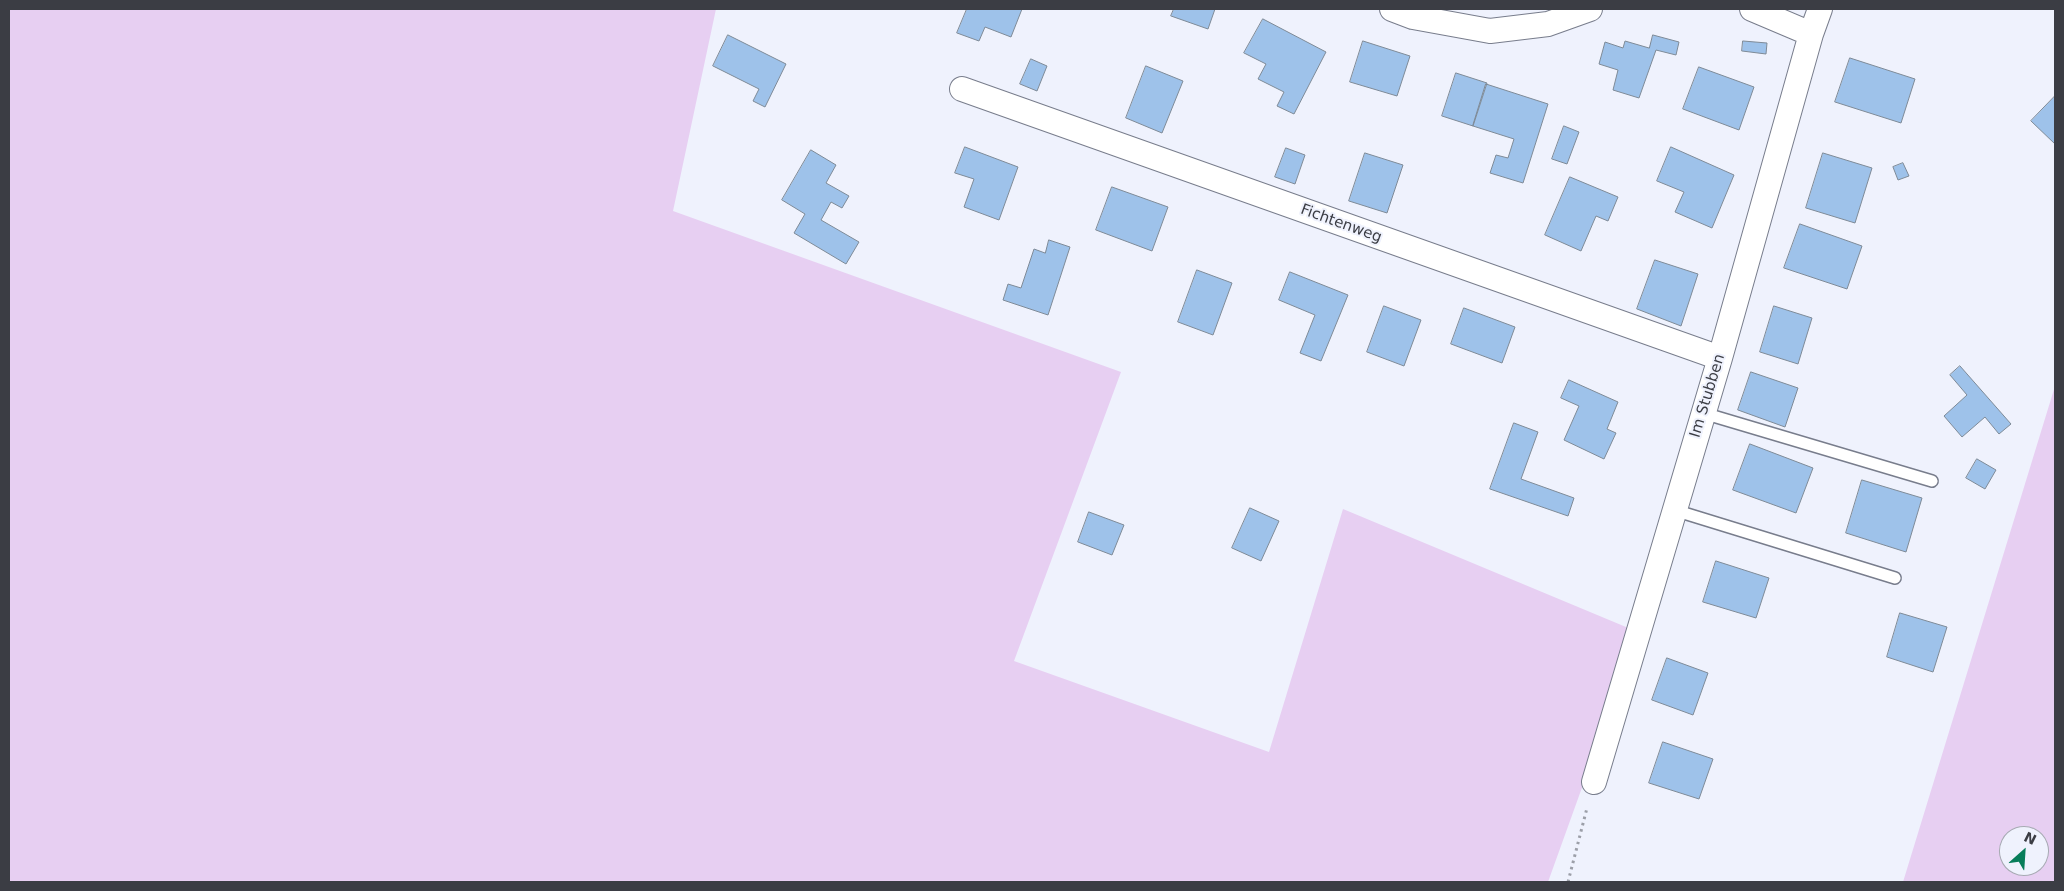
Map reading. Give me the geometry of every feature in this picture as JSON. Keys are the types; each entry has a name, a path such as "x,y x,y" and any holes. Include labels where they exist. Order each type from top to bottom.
{"street":[{"path":"1395,9 1413,16 1490,31 1548,16 1590,9"},
{"path":"1752,9 1811,34"},
{"name":"Im Stubben","path":"1594,782 1720,358 1811,34 1820,9"},
{"name":"Fichtenweg","path":"962,89 1720,358"}],"lane":[{"path":"1703,413 1932,481"},
{"path":"1674,510 1895,578"}],"path":[{"path":"1568,882 1594,782"}],"shaded area":[{"path":"9,9 716,9 673,211 1121,372 1014,661 1269,752 1343,509 1638,632 1548,882 9,882"},
{"path":"2055,386 2055,882 1903,882"}],"building":[{"path":"967,9 1022,9 1011,37 985,27 979,41 957,33"},
{"path":"1174,9 1215,9 1208,29 1171,16"},
{"path":"1263,19 1326,52 1294,114 1277,106 1284,92 1258,79 1266,64 1244,53"},
{"path":"728,35 786,64 765,107 753,101 759,89 713,66"},
{"path":"1653,35 1679,42 1676,55 1656,50 1639,98 1613,90 1618,70 1599,64 1605,42 1623,48 1625,41 1649,48"},
{"path":"1363,41 1410,56 1397,96 1350,82"},
{"path":"1743,41 1767,43 1766,54 1742,51"},
{"path":"1850,58 1915,79 1901,123 1835,102"},
{"path":"1031,59 1047,66 1037,91 1020,84"},
{"path":"1146,66 1183,81 1162,133 1126,118"},
{"path":"1699,67 1754,87 1739,130 1683,109"},
{"path":"1456,73 1487,83 1473,126 1442,116"},
{"path":"1486,84 1548,104 1523,183 1490,173 1496,155 1508,158 1514,139 1473,126"},
{"path":"2055,96 2055,144 2031,121"},
{"path":"1564,126 1579,132 1567,164 1552,159"},
{"path":"965,147 1018,167 999,220 964,207 974,179 955,173"},
{"path":"1671,147 1734,175 1712,228 1675,212 1684,192 1657,181"},
{"path":"1286,148 1305,155 1295,184 1275,177"},
{"path":"811,150 836,165 826,183 849,196 842,208 831,202 821,220 859,242 846,264 794,233 805,214 782,200"},
{"path":"1365,153 1403,165 1387,213 1349,201"},
{"path":"1823,153 1872,168 1855,223 1806,208"},
{"path":"1903,163 1909,176 1898,180 1893,167"},
{"path":"1570,177 1618,197 1608,221 1596,216 1581,251 1545,235"},
{"path":"1112,187 1168,207 1152,251 1096,230"},
{"path":"1800,224 1862,246 1847,289 1784,268"},
{"path":"1049,240 1070,247 1048,315 1003,300 1008,284 1021,288 1034,249 1045,253"},
{"path":"1655,260 1698,274 1681,326 1637,309"},
{"path":"1197,270 1232,283 1213,335 1178,322"},
{"path":"1290,272 1348,295 1321,361 1300,353 1315,315 1279,300"},
{"path":"1384,306 1421,320 1404,366 1367,352"},
{"path":"1774,306 1812,318 1798,364 1760,352"},
{"path":"1464,308 1515,327 1502,363 1451,344"},
{"path":"1960,366 2011,424 1999,434 1985,417 1962,437 1944,416 1967,395 1950,375"},
{"path":"1751,372 1798,388 1785,427 1738,410"},
{"path":"1569,380 1618,402 1607,429 1616,433 1604,459 1564,440 1579,406 1561,398"},
{"path":"1514,423 1538,432 1521,479 1574,498 1568,516 1490,489"},
{"path":"1750,444 1813,468 1796,513 1733,490"},
{"path":"1977,459 1996,470 1985,489 1966,478"},
{"path":"1862,480 1922,498 1906,552 1846,533"},
{"path":"1250,508 1279,521 1261,561 1232,548"},
{"path":"1089,512 1124,525 1112,555 1078,542"},
{"path":"1716,561 1769,578 1756,618 1703,602"},
{"path":"1900,613 1947,627 1933,672 1887,657"},
{"path":"1667,658 1708,673 1693,715 1652,700"},
{"path":"1663,742 1713,759 1699,799 1649,783"}]}
